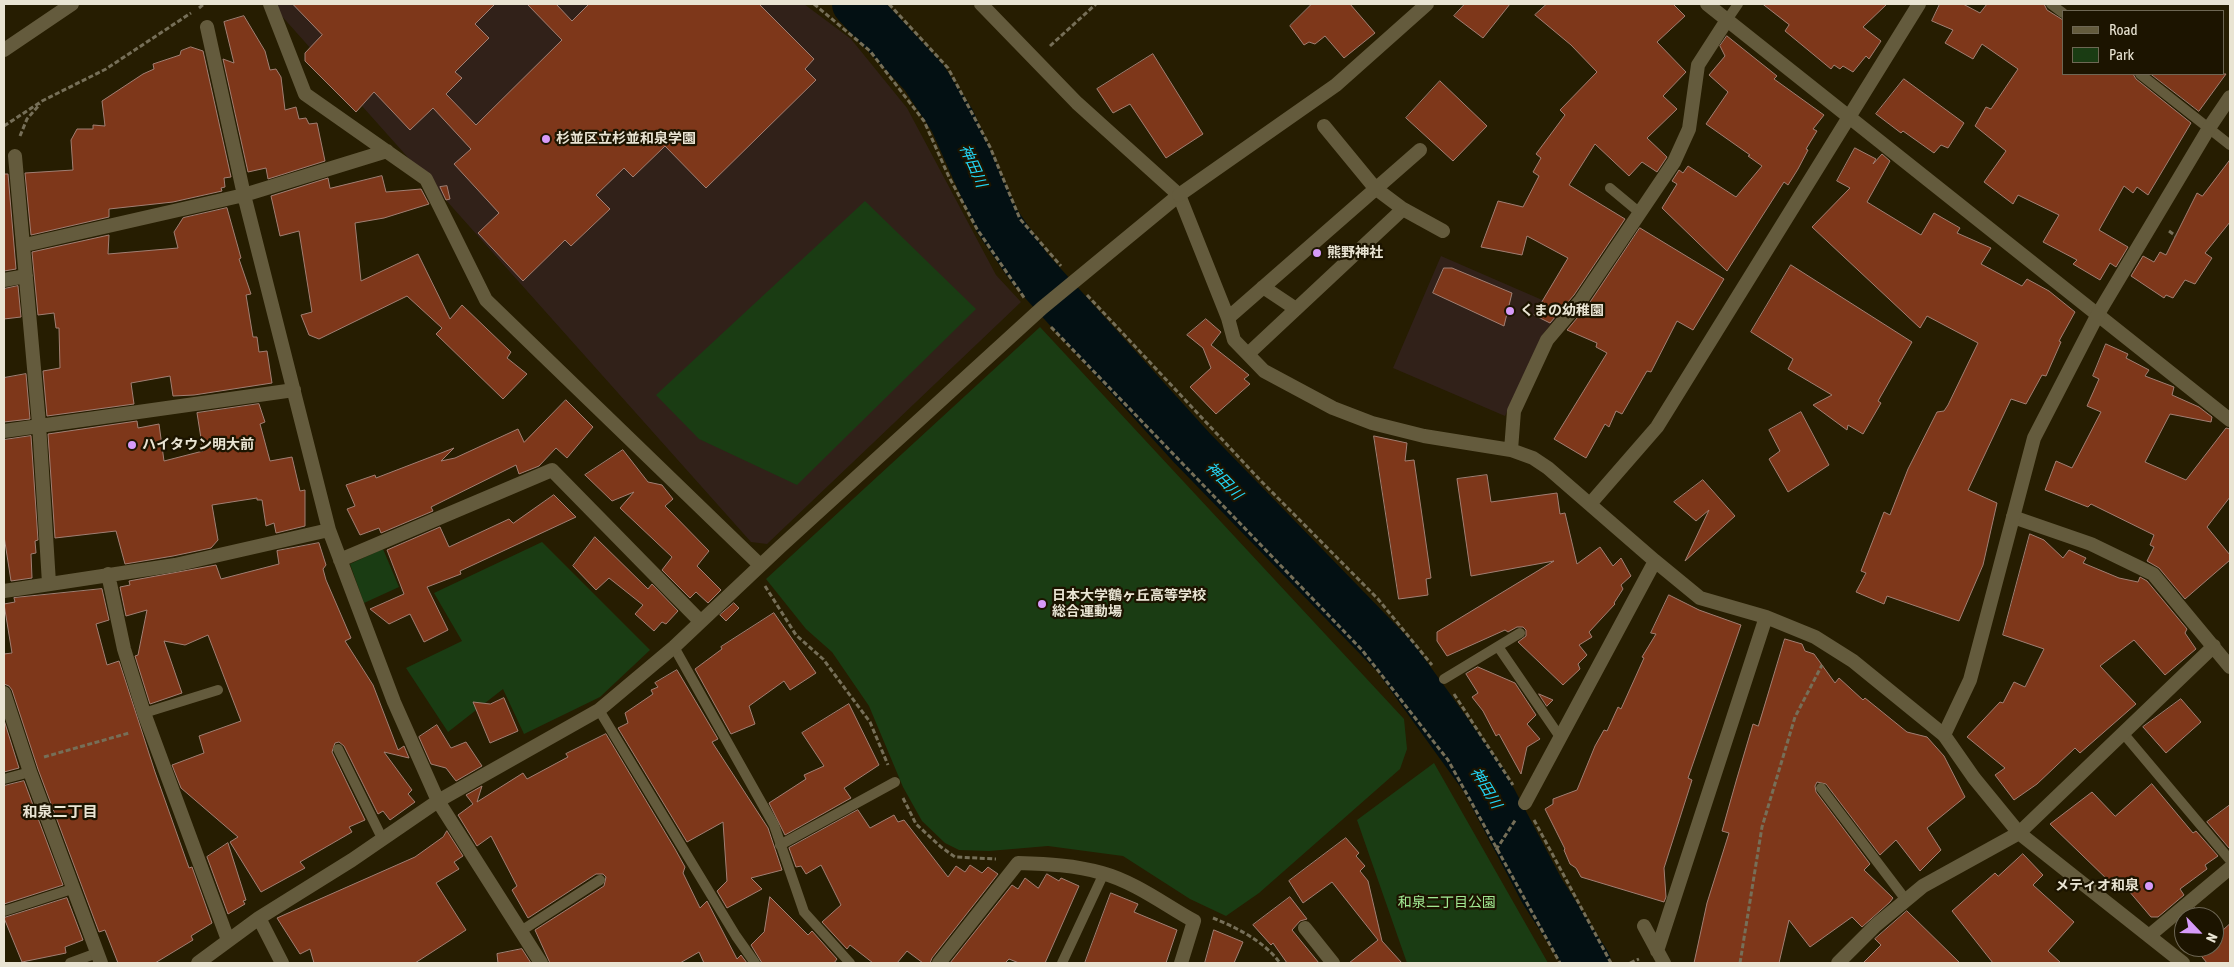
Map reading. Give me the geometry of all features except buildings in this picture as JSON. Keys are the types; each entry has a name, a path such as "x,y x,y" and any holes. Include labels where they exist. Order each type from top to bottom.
{"street":[{"path":"4,50 72,4"},
{"path":"270,4 305,94 426,179 486,300 757,568"},
{"path":"981,4 1077,103 1179,195 1228,318 1234,340 1264,371 1333,408 1372,424 1424,436 1511,450 1533,458 1548,468 1654,561 1700,598 1766,617 1815,637 1853,661 1944,735 1974,778 2019,833 2183,963"},
{"path":"198,963 259,918 438,801 599,710 674,647 757,568 1070,284 1179,195 1336,85 1428,4"},
{"path":"1707,4 2230,420"},
{"path":"1590,504 1657,426 1850,119 1919,4"},
{"path":"1511,450 1514,411 1547,340 1581,300 1674,162 1689,129 1698,65 1727,20"},
{"path":"206,27 244,194 329,530 394,702 438,801 541,963"},
{"path":"1944,735 1970,680 2034,438 2098,314 2209,128 2230,98"},
{"path":"1324,126 1375,188 1403,209 1443,231"},
{"path":"1228,318 1420,150"},
{"path":"25,245 244,194 387,151"},
{"path":"15,156 25,245 26,276 40,424 49,583"},
{"path":"1248,354 1403,209"},
{"path":"4,280 26,276"},
{"path":"1263,287 1296,309"},
{"path":"4,431 40,424 294,390"},
{"path":"340,560 552,470 700,621"},
{"path":"2013,517 2091,544 2153,574 2230,667"},
{"path":"4,591 175,565 329,530"},
{"path":"1522,808 1654,561"},
{"path":"108,574 124,649 144,713 228,940"},
{"path":"1661,957 1766,617"},
{"path":"1838,963 1876,925 1923,886 2019,833 2214,646"},
{"path":"4,693 28,767 99,958"},
{"path":"939,963 1018,863 1062,864 1104,873 1126,882 1194,921 1180,963"},
{"path":"2150,935 2230,868"},
{"path":"259,918 282,963"},
{"path":"1644,926 1661,957"},
{"path":"1305,928 1333,963"}],"lane":[{"path":"1727,20 1738,4"},
{"path":"2051,4 2062,12"},
{"path":"2141,75 2230,145"},
{"path":"1610,188 1640,213"},
{"path":"1444,679 1499,648 1520,633"},
{"path":"674,647 774,825 804,912 850,963"},
{"path":"1499,648 1560,737"},
{"path":"144,713 218,690"},
{"path":"599,710 736,936 755,963"},
{"path":"2123,733 2230,860"},
{"path":"338,749 382,838"},
{"path":"4,779 28,767"},
{"path":"780,845 895,782"},
{"path":"1821,788 1906,900"},
{"path":"1062,963 1104,873"},
{"path":"521,931 600,880"},
{"path":"4,911 72,889"},
{"path":"70,963 99,958"}],"path":[{"path":"4,126 42,101 106,69 204,4"},
{"path":"814,4 870,51 924,121 949,177 977,229 1012,284 1362,650 1448,760 1560,963"},
{"path":"889,4 948,68 990,147 1020,219 1070,284 1378,599 1444,679 1522,808 1611,963"},
{"path":"1034,59 1096,4"},
{"path":"15,156 27,119 42,101"},
{"path":"757,568 796,634 823,659 870,722 895,782 916,824 955,857 988,858 1018,863"},
{"path":"1740,963 1762,828 1795,717 1832,648"},
{"path":"28,767 149,727"},
{"path":"1496,850 1522,808"},
{"path":"1194,921 1206,915 1222,922 1254,938 1274,955 1280,963"}],"shaded area":[{"path":"271,4 804,4 851,39 907,108 996,275 1021,302 767,544 751,542"},
{"path":"1441,256 1563,309 1543,334 1505,416 1393,368"}],"green space":[{"path":"865,201 976,309 797,485 699,439 656,395"},
{"name":"日本大学鶴ヶ丘高等学校 総合運動場","path":"1040,327 1404,719 1407,749 1400,769 1259,893 1226,916 1190,899 1123,856 1048,846 989,851 959,850 945,843 922,821 903,787 869,706 832,652 806,629 766,579"},
{"path":"542,542 650,650 600,697 524,734 503,689 448,732 406,668 462,641 434,593"},
{"path":"383,549 399,587 364,603 350,564"},
{"name":"和泉二丁目公園","path":"1434,763 1548,963 1407,963 1357,820"}],"waterway":[{"name":"神田川","path":"855,4 923,76 952,120 997,221 1030,269 1192,448 1395,657 1483,779 1542,891 1588,963"}],"place":[{"name":"杉並区立杉並和泉学園","path":"546,139"},
{"name":"熊野神社","path":"1317,253"},
{"name":"くまの幼稚園","path":"1510,311"},
{"name":"ハイタウン明大前","path":"132,445"},
{"name":"日本大学鶴ヶ丘高等学校 総合運動場","path":"1042,604"},
{"name":"メティオ和泉","path":"2149,886"}],"district":[{"name":"和泉二丁目","path":"60,812"}]}
